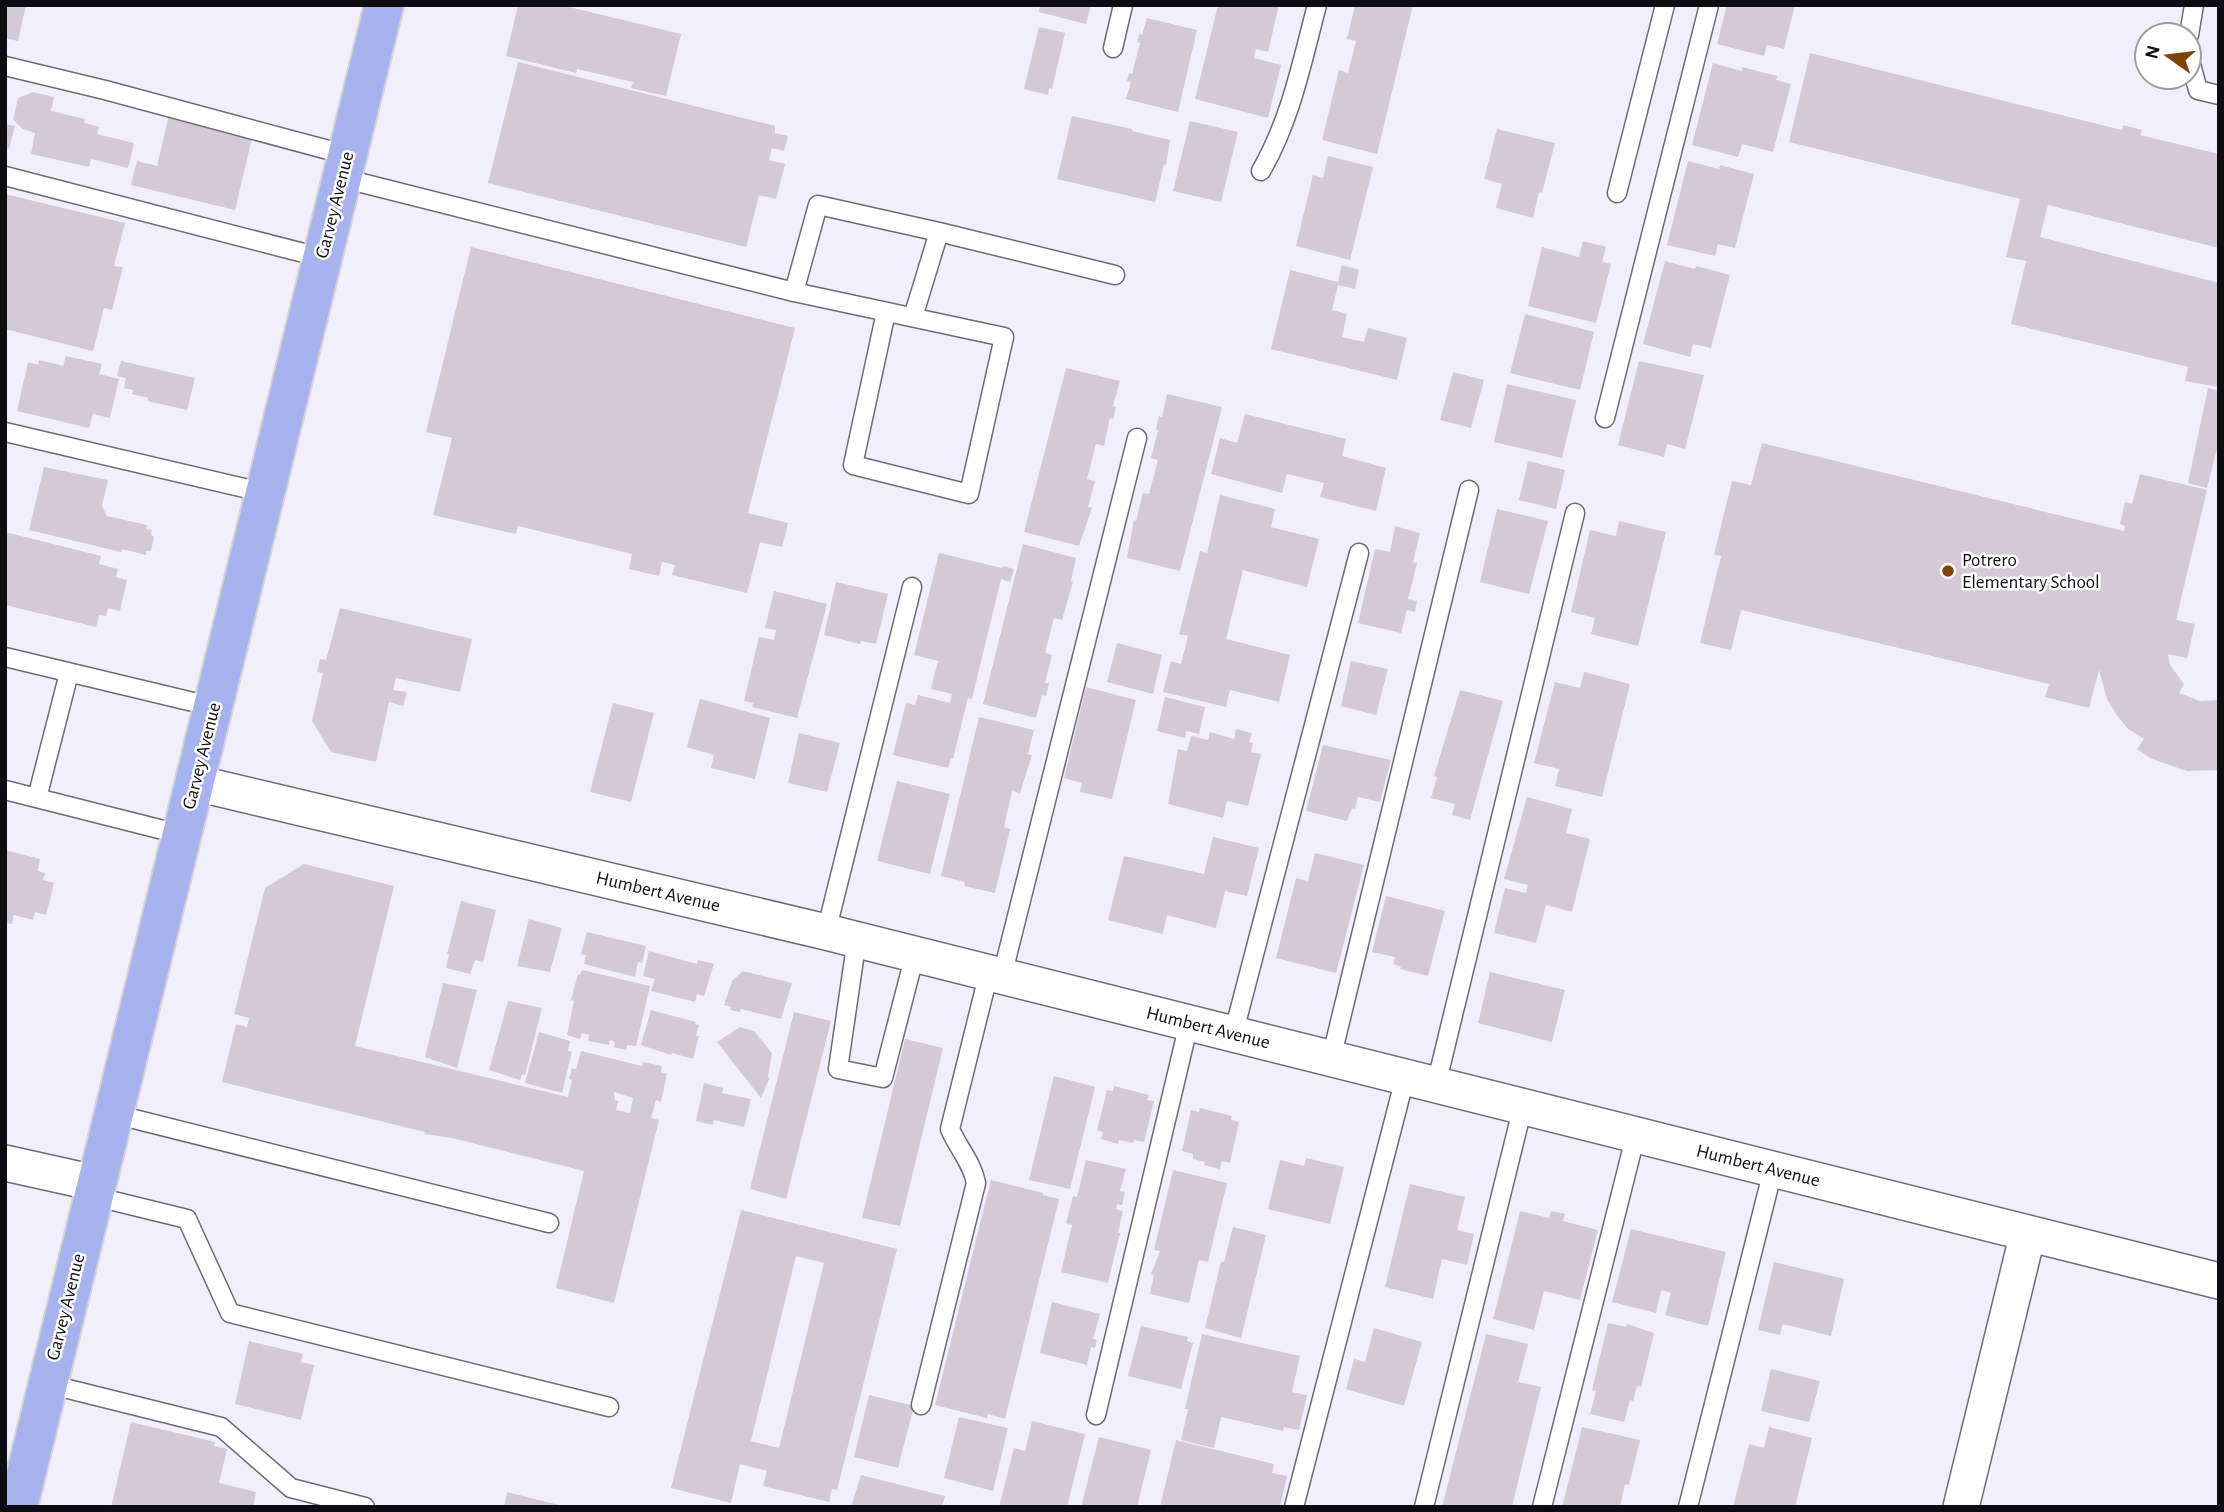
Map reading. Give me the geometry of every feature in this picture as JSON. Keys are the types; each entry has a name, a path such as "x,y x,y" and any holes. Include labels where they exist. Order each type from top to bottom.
{"main road":[{"name":"Garvey Avenue","path":"18,1507 384,5"}],"street":[{"name":"Humbert Avenue","path":"196,783 842,936 2219,1281"},
{"path":"5,1163 94,1190"},
{"path":"1961,1507 2028,1233"}],"lane":[{"path":"1113,48 1123,5"},
{"path":"1261,171 1286,120 1317,5"},
{"path":"1616,193 1665,5"},
{"path":"1605,418 1709,5"},
{"path":"5,66 105,90 345,167 794,292 1004,337 969,494 853,465 886,312"},
{"path":"2201,91 2219,95"},
{"path":"5,176 323,258"},
{"path":"794,292 818,205 1115,275"},
{"path":"913,317 939,232"},
{"path":"5,432 266,493"},
{"path":"921,1405 976,1183 974,1168 956,1143 950,1129 996,974 1137,438"},
{"path":"1331,1059 1469,490"},
{"path":"1294,1507 1420,1082 1575,513"},
{"path":"1233,1035 1359,554"},
{"path":"912,587 842,936 838,1069 883,1078 915,954"},
{"path":"5,657 214,707"},
{"path":"37,798 69,673"},
{"path":"5,790 183,835"},
{"path":"1096,1415 1189,1023"},
{"path":"1424,1507 1523,1107"},
{"path":"114,1114 549,1223"},
{"path":"1542,1507 1636,1134"},
{"path":"1688,1507 1773,1170"},
{"path":"94,1190 187,1219 230,1313 609,1407"},
{"path":"48,1384 221,1427 291,1488 365,1507"}],"building":[{"path":"5,5 26,5 18,41 5,38"},
{"path":"518,5 561,5 681,34 666,96 631,88 633,82 577,69 576,73 506,56"},
{"path":"1040,5 1091,5 1086,24 1039,12"},
{"path":"1218,5 1279,5 1268,52 1256,49 1254,58 1281,65 1268,118 1195,99"},
{"path":"1355,5 1413,5 1377,154 1322,140 1339,70 1348,73 1356,41 1347,39"},
{"path":"1727,5 1795,5 1784,49 1767,45 1764,56 1717,44"},
{"path":"1147,18 1197,30 1178,112 1126,99 1131,82 1127,81 1129,73 1132,74 1140,43 1137,42 1139,34 1142,35"},
{"path":"1039,27 1065,33 1052,89 1049,88 1048,95 1024,89"},
{"path":"1810,53 2122,130 2123,125 2142,130 2140,135 2219,154 2219,248 2048,205 2040,237 2219,283 2219,387 2185,381 2188,367 2011,324 2026,261 2006,257 2020,199 1789,142"},
{"path":"518,62 775,126 775,133 788,136 784,151 772,148 769,160 785,164 776,199 759,195 746,247 488,183"},
{"path":"1713,63 1777,76 1776,80 1791,84 1773,152 1742,144 1738,157 1692,145"},
{"path":"33,92 54,97 51,111 85,119 84,123 99,127 97,134 134,143 128,168 91,159 89,167 31,154 35,133 23,129 13,120 18,98"},
{"path":"169,115 252,138 235,210 131,185 137,161 157,166"},
{"path":"1072,116 1170,140 1155,202 1057,179"},
{"path":"1190,121 1238,132 1221,202 1173,191"},
{"path":"5,124 15,126 9,149 5,148"},
{"path":"1497,129 1555,143 1533,218 1496,208 1502,184 1484,179"},
{"path":"1328,156 1373,167 1350,260 1296,246 1313,175 1323,178"},
{"path":"1688,161 1719,169 1720,165 1754,174 1735,248 1718,244 1715,256 1667,245"},
{"path":"5,194 125,223 114,266 123,267 112,310 104,308 93,351 5,329"},
{"path":"1583,241 1606,247 1602,262 1611,264 1596,323 1528,306 1542,247 1579,257"},
{"path":"471,247 795,328 748,513 788,523 782,547 760,542 747,593 672,575 675,565 662,562 659,576 629,569 632,554 518,526 516,534 433,515 452,438 426,432"},
{"path":"1665,261 1730,275 1711,348 1693,344 1690,357 1643,344"},
{"path":"1342,265 1359,270 1355,289 1338,285 1332,310 1347,314 1342,337 1364,342 1368,328 1407,338 1397,380 1271,349 1290,270 1338,282"},
{"path":"1525,314 1594,332 1580,390 1510,373"},
{"path":"66,356 102,364 99,374 119,379 110,418 93,414 89,428 17,411 28,362 38,365 39,360 63,366"},
{"path":"121,361 195,378 187,410 148,401 148,398 132,394 133,390 124,388 126,378 117,376"},
{"path":"1639,361 1704,375 1685,449 1667,444 1664,457 1618,445"},
{"path":"1066,368 1120,381 1113,406 1116,407 1113,419 1110,418 1104,446 1096,444 1087,479 1095,481 1088,507 1092,508 1079,546 1024,532"},
{"path":"1453,372 1484,380 1471,428 1440,420"},
{"path":"1507,384 1576,400 1562,458 1494,442"},
{"path":"2208,388 2219,391 2219,441 2207,488 2188,483"},
{"path":"1167,394 1222,407 1180,571 1127,558 1134,520 1136,521 1143,493 1149,494 1158,460 1151,458 1159,416 1162,417"},
{"path":"1245,414 1346,439 1342,456 1386,468 1376,511 1320,497 1324,483 1287,474 1282,493 1211,474 1220,438 1237,443"},
{"path":"1762,443 2124,531 2125,526 2120,524 2125,502 2132,504 2140,474 2207,490 2176,620 2195,624 2187,658 2168,654 2170,665 2184,684 2179,693 2200,701 2219,700 2219,770 2187,771 2152,759 2137,749 2144,739 2128,729 2116,714 2107,699 2099,670 2089,708 2045,697 2049,684 1741,610 1731,650 1700,643 1721,556 1714,555 1732,481 1751,485"},
{"path":"1528,461 1565,470 1556,509 1519,500"},
{"path":"44,467 108,480 102,506 107,516 147,525 146,529 152,530 154,537 151,551 146,551 146,555 122,549 121,552 29,530"},
{"path":"1220,495 1275,509 1271,527 1319,539 1307,587 1243,570 1226,639 1290,655 1279,702 1230,690 1226,707 1163,692 1171,661 1181,664 1188,636 1179,634 1200,551 1207,553"},
{"path":"1497,509 1548,521 1529,594 1480,582"},
{"path":"1619,521 1666,532 1638,646 1591,634 1595,618 1571,612 1590,530 1616,536"},
{"path":"1395,526 1420,533 1413,562 1417,563 1408,599 1417,601 1415,612 1407,610 1401,633 1358,623 1375,549 1390,552"},
{"path":"5,532 101,556 99,564 118,569 116,577 127,580 120,611 108,608 106,616 99,615 96,627 5,605"},
{"path":"1023,544 1076,558 1073,581 1062,620 1054,618 1045,653 1052,655 1045,683 1049,683 1046,696 1042,695 1036,718 983,704"},
{"path":"939,553 1014,569 1010,582 1001,579 972,699 968,698 953,759 951,758 948,768 893,755 906,703 915,705 918,695 950,703 952,694 931,689 938,661 914,655"},
{"path":"836,582 888,594 876,644 861,641 860,644 824,635"},
{"path":"774,591 827,604 797,718 752,707 753,703 744,701 759,637 774,640 776,630 765,628"},
{"path":"340,608 472,639 460,692 396,678 393,690 407,692 403,706 389,702 376,762 331,752 312,721 323,673 317,672 320,659 326,660"},
{"path":"1117,643 1162,655 1153,694 1107,682"},
{"path":"1351,661 1388,669 1376,715 1341,706"},
{"path":"1584,672 1630,684 1602,797 1555,786 1559,769 1534,763 1555,682 1580,688"},
{"path":"1086,687 1136,700 1112,799 1080,792 1082,783 1064,778"},
{"path":"1460,690 1503,701 1470,820 1452,815 1455,804 1431,798 1437,777 1434,776"},
{"path":"1165,697 1205,707 1199,734 1186,731 1185,738 1157,731"},
{"path":"700,699 770,718 755,779 711,768 714,755 687,747"},
{"path":"613,703 654,713 631,802 590,792"},
{"path":"979,717 1034,730 1028,754 1032,755 1020,793 1012,791 1004,827 1010,829 995,893 964,886 965,882 941,876"},
{"path":"1236,729 1252,733 1249,742 1253,743 1251,752 1261,754 1248,806 1227,801 1223,818 1168,804 1178,749 1187,751 1191,736 1208,740 1210,732 1234,739"},
{"path":"799,733 840,743 827,792 788,783"},
{"path":"1323,745 1391,760 1380,802 1358,797 1355,809 1352,808 1347,821 1306,811"},
{"path":"897,781 950,794 930,874 877,861"},
{"path":"1527,797 1572,809 1566,833 1590,839 1572,912 1546,905 1536,943 1494,933 1505,888 1526,893 1528,885 1504,879"},
{"path":"1213,837 1259,848 1247,896 1225,891 1216,928 1167,915 1163,934 1108,920 1124,856 1204,874"},
{"path":"5,850 40,859 38,871 45,873 43,880 54,883 46,915 35,912 33,920 14,915 12,924 5,923"},
{"path":"1315,853 1364,865 1336,973 1276,958 1296,878 1308,881"},
{"path":"304,864 394,886 355,1046 568,1097 572,1068 576,1069 581,1051 642,1066 643,1062 662,1066 661,1072 667,1074 661,1102 656,1100 651,1118 659,1120 614,1303 556,1288 584,1171 452,1138 424,1134 425,1132 222,1082 236,1024 247,1027 249,1018 234,1014 265,888","holes":["614,1092 633,1098 630,1113 616,1110 618,1101 615,1100"]},
{"path":"1386,896 1445,911 1428,976 1400,969 1401,967 1393,964 1395,957 1372,952"},
{"path":"461,901 496,910 483,962 475,960 470,974 446,968"},
{"path":"529,919 562,928 550,972 517,966"},
{"path":"587,932 646,946 642,963 638,962 635,977 584,964 586,955 581,954"},
{"path":"649,951 697,964 698,960 714,964 704,996 697,994 695,1002 651,991 655,979 643,976"},
{"path":"582,970 650,986 636,1046 627,1045 626,1050 614,1047 615,1042 610,1040 609,1045 588,1041 589,1035 582,1033 580,1039 567,1035 574,1001 571,1000 578,974 580,975"},
{"path":"743,971 792,983 781,1019 741,1009 740,1012 730,1010 731,1007 724,1005 732,981"},
{"path":"1490,972 1565,990 1552,1042 1478,1023"},
{"path":"443,983 477,990 457,1068 425,1057"},
{"path":"508,1001 542,1008 525,1075 522,1074 520,1080 489,1070"},
{"path":"651,1010 699,1025 693,1059 641,1045"},
{"path":"794,1012 831,1021 786,1199 750,1189"},
{"path":"740,1027 754,1031 772,1053 769,1079 761,1098 717,1042"},
{"path":"539,1032 570,1041 568,1051 572,1052 562,1093 525,1083"},
{"path":"905,1039 943,1048 900,1226 862,1218"},
{"path":"1054,1076 1095,1087 1070,1189 1029,1180"},
{"path":"704,1083 723,1088 722,1093 751,1099 744,1127 714,1120 713,1125 696,1121"},
{"path":"1114,1086 1149,1095 1147,1100 1154,1101 1144,1142 1119,1140 1118,1144 1101,1139 1103,1132 1097,1130 1107,1090 1113,1091"},
{"path":"1200,1108 1232,1116 1231,1120 1239,1122 1230,1163 1222,1161 1220,1169 1204,1165 1205,1162 1193,1159 1193,1154 1182,1151 1191,1110 1199,1112"},
{"path":"1306,1158 1344,1167 1330,1224 1268,1209 1280,1160 1304,1166"},
{"path":"1086,1160 1126,1169 1120,1191 1125,1192 1122,1205 1117,1204 1116,1209 1123,1211 1120,1233 1108,1283 1061,1272 1072,1225 1066,1223 1073,1196 1077,1197"},
{"path":"1173,1170 1227,1183 1208,1262 1199,1260 1189,1303 1150,1294 1154,1275 1151,1274 1160,1251 1154,1250"},
{"path":"991,1180 1059,1199 1005,1419 988,1414 987,1418 935,1405"},
{"path":"1410,1184 1465,1197 1457,1230 1474,1234 1467,1265 1442,1259 1433,1299 1385,1287"},
{"path":"741,1210 897,1249 837,1490 832,1489 829,1502 763,1486 767,1471 740,1464 731,1503 671,1488","holes":["796,1256 824,1263 779,1448 751,1441"]},
{"path":"1520,1211 1549,1218 1551,1211 1565,1214 1563,1221 1598,1230 1580,1300 1544,1291 1534,1330 1493,1319"},
{"path":"1233,1227 1266,1235 1241,1338 1205,1328 1221,1262 1224,1262"},
{"path":"1631,1229 1726,1252 1708,1326 1665,1315 1671,1293 1661,1290 1656,1313 1612,1302"},
{"path":"1774,1262 1844,1279 1831,1336 1783,1324 1780,1335 1758,1330"},
{"path":"1052,1302 1100,1314 1093,1339 1097,1340 1095,1348 1091,1347 1087,1365 1040,1353"},
{"path":"1608,1323 1626,1327 1627,1324 1654,1333 1641,1387 1637,1386 1633,1401 1630,1400 1624,1422 1590,1414 1596,1391 1592,1390"},
{"path":"1141,1326 1188,1337 1187,1341 1193,1343 1181,1389 1128,1376"},
{"path":"1374,1328 1422,1342 1404,1406 1346,1389 1354,1359 1365,1362"},
{"path":"1202,1334 1300,1356 1292,1392 1307,1395 1299,1430 1284,1427 1283,1431 1221,1417 1214,1448 1181,1440 1188,1409 1185,1409"},
{"path":"1486,1334 1528,1344 1518,1382 1541,1387 1512,1507 1442,1507"},
{"path":"249,1341 303,1354 301,1362 314,1365 301,1420 235,1404"},
{"path":"1771,1369 1820,1381 1809,1422 1761,1411"},
{"path":"869,1395 914,1406 898,1468 854,1457"},
{"path":"959,1417 1008,1428 993,1491 944,1478"},
{"path":"1032,1421 1085,1434 1067,1507 999,1507 1014,1448 1025,1451"},
{"path":"131,1422 215,1442 214,1446 227,1449 219,1483 256,1492 253,1507 111,1507"},
{"path":"1582,1427 1640,1440 1629,1485 1625,1484 1620,1507 1562,1507"},
{"path":"1769,1427 1812,1438 1795,1507 1733,1507 1749,1444 1764,1448"},
{"path":"1099,1437 1151,1450 1137,1507 1081,1507"},
{"path":"1176,1440 1274,1464 1272,1473 1287,1476 1280,1507 1160,1507"},
{"path":"861,1475 945,1496 942,1507 851,1507"},
{"path":"507,1492 563,1506 563,1507 504,1507"}],"place":[{"name":"Potrero Elementary School","path":"1948,571"}]}
